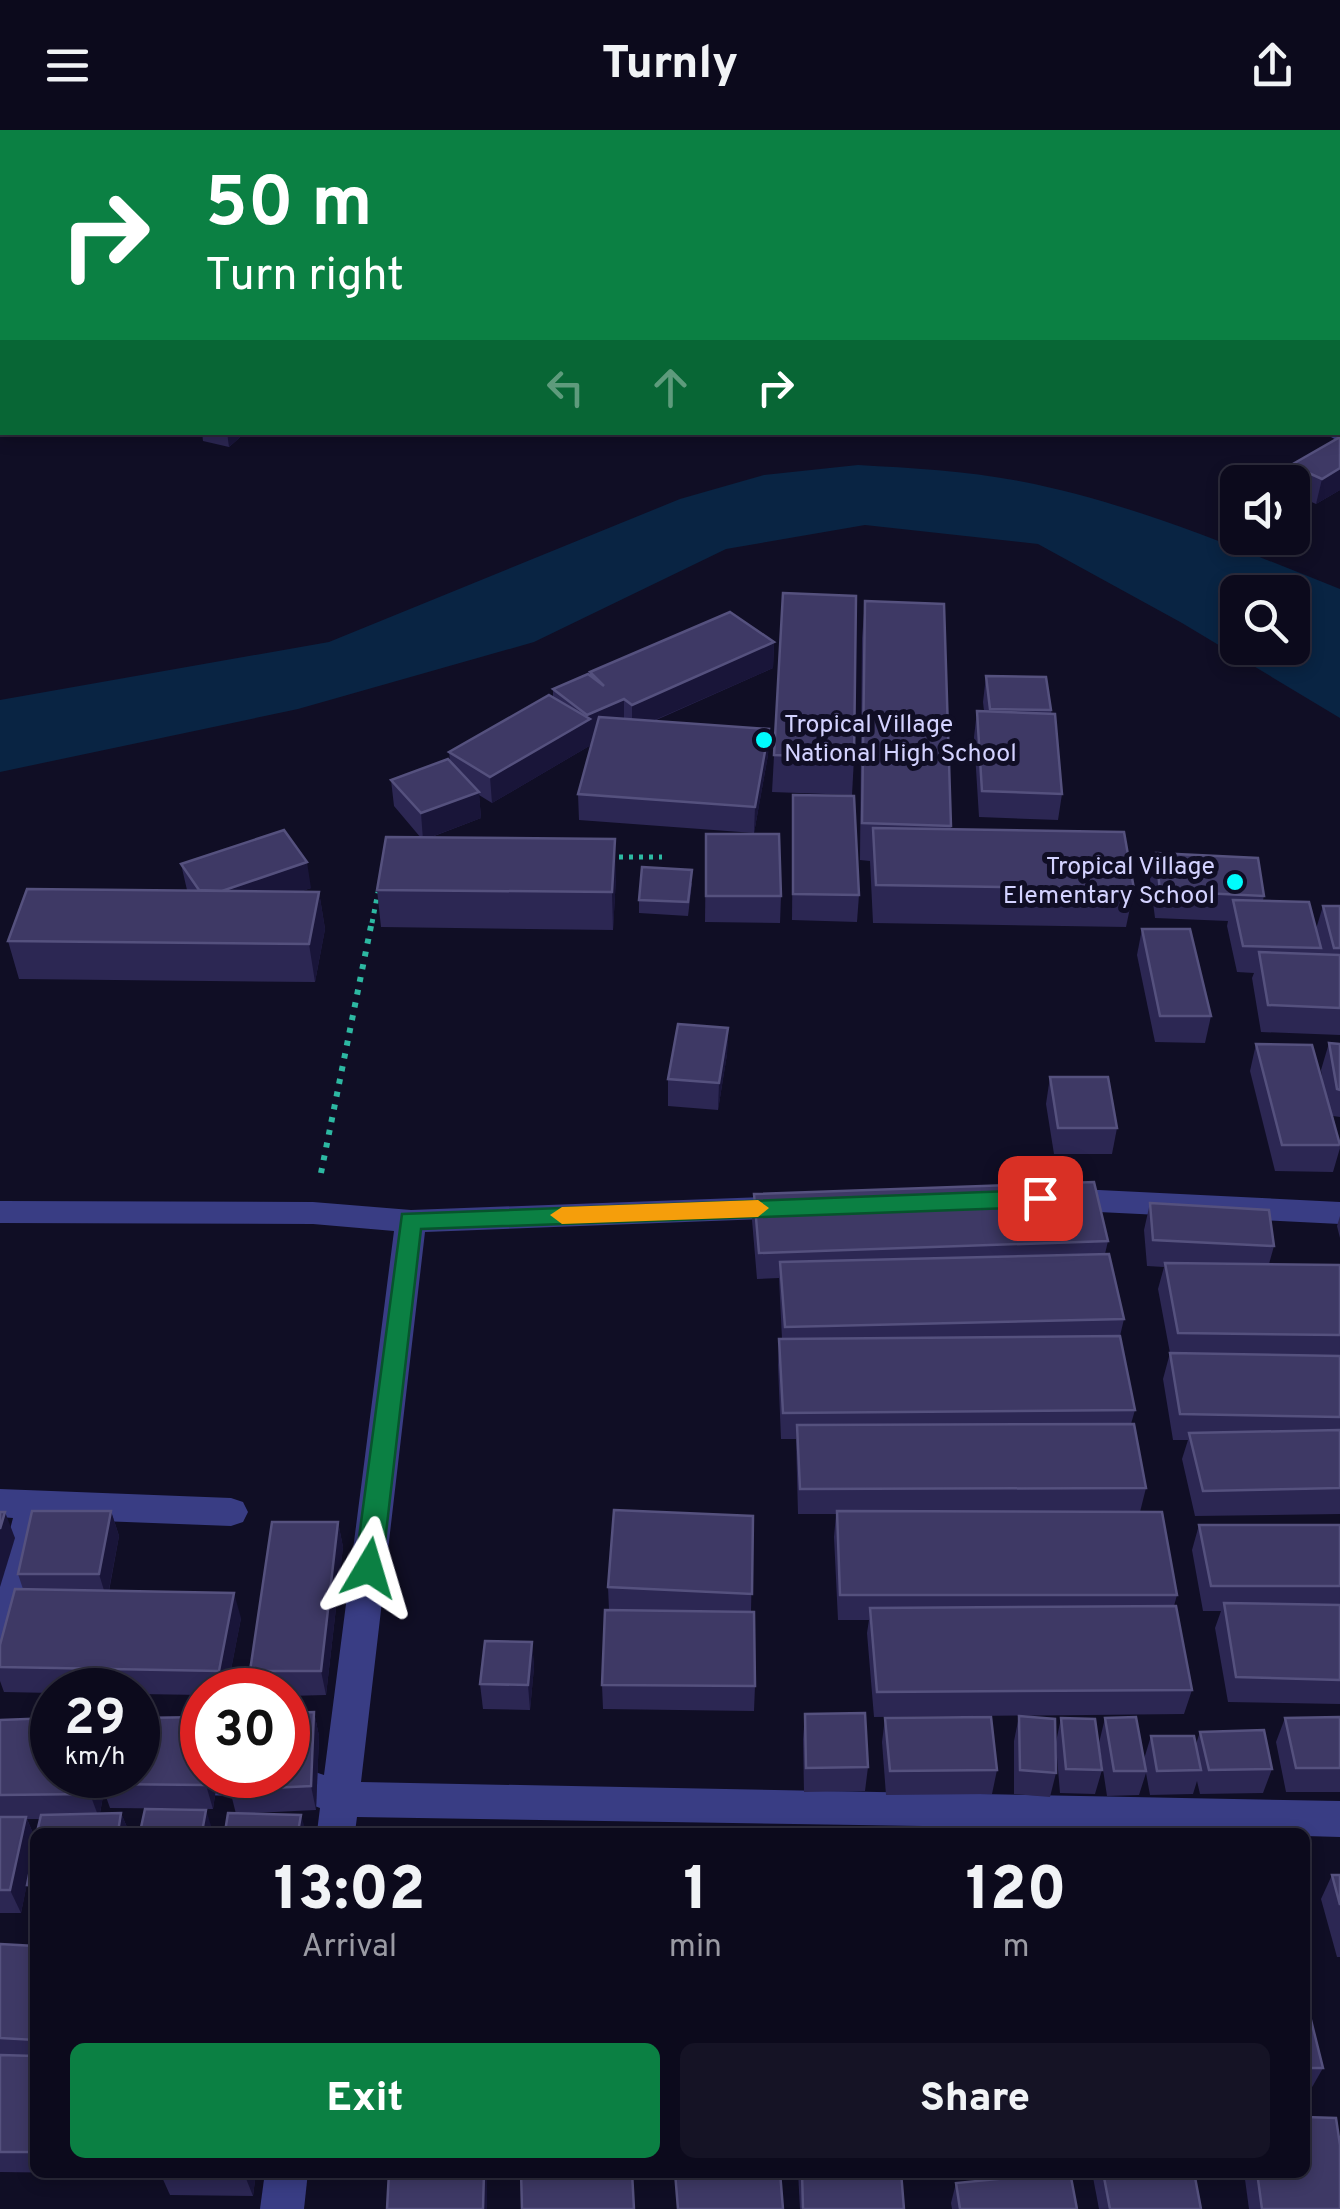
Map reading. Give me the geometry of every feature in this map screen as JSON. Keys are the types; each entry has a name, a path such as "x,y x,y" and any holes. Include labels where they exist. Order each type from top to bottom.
{"street":[{"path":"1020,1199 1340,1212"},
{"path":"0,1212 313,1213 410,1220 824,1206"},
{"path":"338,1816 410,1220"},
{"path":"0,1635 17,1504 231,1512"},
{"path":"160,1776 295,1781 338,1816 1340,1819"},
{"path":"282,2209 287,2178"}],"path":[{"path":"603,858 662,857"},
{"path":"313,1213 381,878"}],"water":[{"path":"858,465 959,472 1019,481 1101,501 1220,541 1220,555 1255,555 1305,575 1220,575 1220,646 1038,544 865,525 726,549 534,642 298,709 0,772 0,700 329,642 680,499 764,475"},
{"path":"1310,577 1340,589 1340,718 1252,665 1310,665"}],"building":[{"path":"1340,437 1340,468 1322,479 1310,474 1310,465 1291,465"},
{"path":"783,593 856,596 854,758 774,755"},
{"path":"865,601 944,604 951,826 862,823"},
{"path":"730,612 774,642 632,705 624,699 587,715 553,689 588,674 604,686 590,672"},
{"path":"986,676 1046,677 1051,710 990,709"},
{"path":"549,695 590,719 490,777 449,752"},
{"path":"977,711 1055,714 1062,794 982,791"},
{"path":"599,717 769,729 755,807 578,794"},
{"path":"448,759 479,792 421,813 391,780"},
{"path":"793,795 854,796 859,895 793,894"},
{"path":"873,828 1124,832 1134,889 876,885"},
{"path":"284,830 307,862 222,891 199,890 181,864"},
{"path":"706,834 779,834 781,896 706,896"},
{"path":"386,837 615,839 612,892 377,890"},
{"path":"1156,853 1258,858 1264,896 1160,891"},
{"path":"642,867 692,870 688,902 639,900"},
{"path":"27,889 319,892 309,944 8,941"},
{"path":"1233,900 1309,902 1321,948 1243,946"},
{"path":"1323,906 1340,906 1340,948 1334,948"},
{"path":"1142,929 1190,929 1211,1016 1160,1016"},
{"path":"1259,952 1340,955 1340,1008 1268,1005"},
{"path":"678,1024 728,1028 719,1083 668,1079"},
{"path":"1329,1043 1340,1044 1340,1090 1337,1089"},
{"path":"1256,1044 1312,1045 1340,1145 1282,1145"},
{"path":"1050,1077 1108,1077 1117,1128 1058,1128"},
{"path":"1094,1182 1108,1241 759,1253 754,1194"},
{"path":"1150,1203 1269,1210 1274,1246 1153,1240"},
{"path":"1109,1254 1124,1319 785,1327 780,1262"},
{"path":"1165,1263 1340,1265 1340,1335 1178,1333"},
{"path":"1120,1336 1135,1410 783,1413 779,1339"},
{"path":"1170,1353 1340,1356 1340,1417 1180,1414"},
{"path":"1134,1424 1146,1488 800,1489 797,1425"},
{"path":"1340,1430 1340,1488 1203,1491 1189,1433"},
{"path":"614,1510 753,1516 752,1594 608,1587"},
{"path":"32,1511 111,1511 99,1574 18,1574"},
{"path":"837,1511 1162,1512 1177,1595 840,1595"},
{"path":"272,1522 338,1522 321,1671 250,1668"},
{"path":"1199,1525 1340,1525 1340,1586 1211,1586"},
{"path":"15,1589 234,1593 220,1668 0,1667 0,1645"},
{"path":"1224,1603 1340,1605 1340,1680 1236,1677"},
{"path":"1176,1606 1192,1690 877,1692 870,1608"},
{"path":"605,1610 754,1612 755,1686 602,1685"},
{"path":"485,1641 532,1642 528,1685 480,1684"},
{"path":"310,1712 314,1712 310,1786"},
{"path":"865,1713 868,1767 806,1768 805,1714"},
{"path":"1019,1716 1055,1719 1056,1773 1020,1770"},
{"path":"180,1717 180,1785 160,1785 160,1718"},
{"path":"991,1717 997,1770 890,1771 885,1718"},
{"path":"1136,1717 1146,1771 1114,1771 1105,1718"},
{"path":"1340,1717 1340,1768 1296,1768 1285,1718"},
{"path":"1061,1718 1095,1719 1102,1770 1066,1769"},
{"path":"30,1719 30,1795 0,1795 0,1720"},
{"path":"1264,1730 1272,1769 1209,1770 1200,1732"},
{"path":"1151,1736 1194,1736 1201,1770 1157,1771"},
{"path":"145,1809 206,1810 203,1828 141,1828"},
{"path":"121,1813 119,1828 38,1828 41,1815"},
{"path":"228,1813 301,1815 299,1828 226,1828"},
{"path":"0,1817 26,1817 10,1890 0,1890"},
{"path":"1332,1875 1340,1875 1340,1905"},
{"path":"0,1944 30,1946 30,2040 0,2038"},
{"path":"1310,2016 1323,2068 1310,2068"},
{"path":"0,2055 30,2056 30,2152 0,2152"},
{"path":"1310,2117 1336,2118 1340,2209 1262,2209 1258,2178 1310,2178"},
{"path":"389,2178 484,2178 483,2209 387,2209"},
{"path":"521,2178 632,2178 634,2209 522,2209"},
{"path":"675,2178 780,2178 783,2209 678,2209"},
{"path":"802,2178 901,2178 904,2209 803,2209"},
{"path":"1071,2178 1077,2209 960,2209 956,2183"},
{"path":"1104,2178 1195,2178 1201,2209 1110,2209"}],"slow traffic":[{"path":"562,1215 758,1208"}],"place":[{"name":"Tropical Village National High School","path":"764,740"},
{"name":"Tropical Village Elementary School","path":"1235,882"}],"route":[{"path":"369,1568 410,1220 1040,1198"}]}
